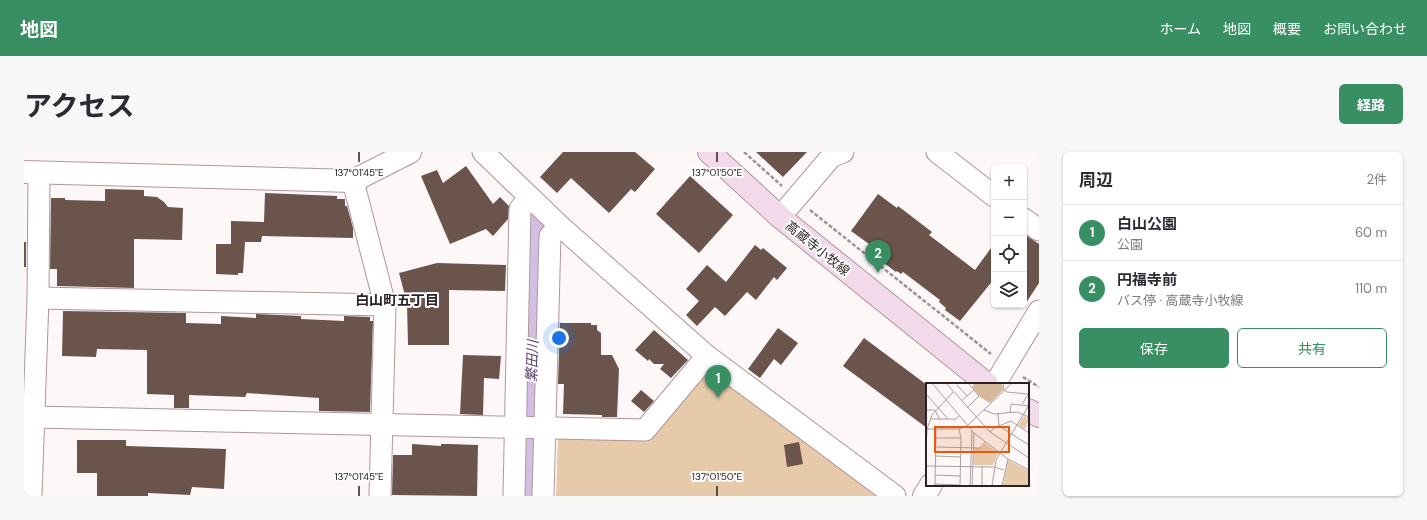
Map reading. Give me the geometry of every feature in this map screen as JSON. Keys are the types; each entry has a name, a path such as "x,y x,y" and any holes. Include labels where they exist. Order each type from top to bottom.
{"main road":[{"name":"高蔵寺小牧線","path":"709,152 780,217 986,383"},
{"path":"1029,411 1039,416"}],"street":[{"path":"31,496 38,298 31,172 353,181 410,152"},
{"path":"483,152 529,198 707,356 896,496"},
{"path":"780,217 831,157 843,152"},
{"path":"937,152 991,194"},
{"path":"353,181 385,305 380,496"},
{"path":"514,496 520,209 529,198"},
{"path":"1027,221 1039,230"},
{"path":"543,496 550,236 560,226"},
{"path":"38,298 385,305"},
{"path":"996,383 1039,311"},
{"path":"33,417 645,430 707,356"},
{"path":"924,496 930,486"}],"path":[{"path":"744,152 796,198 1006,365 1039,387"}],"shaded area":[{"path":"709,363 884,496 556,496 558,433 651,435"}],"building":[{"path":"563,152 635,152 655,169 635,192 631,189 609,213 571,178 557,193 540,177"},
{"path":"756,152 807,152 783,177"},
{"path":"466,166 493,204 500,197 509,206 508,219 493,236 486,229 450,244 421,176 437,170 443,183"},
{"path":"690,176 733,215 699,253 656,214"},
{"path":"105,189 144,190 144,196 157,197 168,207 183,208 182,240 134,239 134,288 57,286 57,269 50,269 51,198 65,198 65,200 105,201"},
{"path":"265,193 337,196 337,199 345,199 345,206 347,206 353,228 353,238 262,236 261,242 245,242 243,273 238,273 238,275 216,274 216,244 231,244 231,221 264,222"},
{"path":"878,194 897,208 898,206 932,232 929,235 975,270 991,248 991,283 960,321 945,310 946,308 939,302 940,300 903,272 901,274 897,271 896,272 872,254 876,249 851,231"},
{"path":"1027,236 1039,244 1039,283 1027,301"},
{"path":"24,242 26,242 26,267 24,267"},
{"path":"755,245 761,250 763,248 787,268 777,280 774,277 756,300 747,292 725,316 715,307 697,326 686,315 699,301 686,289 707,265 726,282"},
{"path":"437,263 506,265 505,291 449,290 449,345 408,345 407,303 399,273"},
{"path":"63,311 186,313 186,323 221,324 221,316 256,318 256,314 301,316 301,319 344,321 344,316 370,317 370,321 373,321 370,412 319,411 319,398 247,393 245,397 189,395 189,408 174,408 174,395 147,394 147,350 97,349 96,357 62,356"},
{"path":"560,323 591,323 591,325 597,325 597,330 601,333 601,355 612,355 619,369 617,417 563,414 564,384 558,384"},
{"path":"778,328 798,343 781,365 774,359 760,378 748,369"},
{"path":"654,330 688,360 671,378 660,369 664,364 654,364 635,350"},
{"path":"864,338 926,384 926,427 843,366"},
{"path":"463,355 501,356 499,379 484,378 483,415 460,414"},
{"path":"641,390 654,401 644,412 631,401"},
{"path":"77,440 126,440 126,446 226,449 224,489 192,487 190,495 148,493 148,496 97,496 97,473 77,473"},
{"path":"799,442 803,464 787,467 784,445"},
{"path":"412,444 441,446 441,444 478,445 477,496 392,495 393,455 412,455"}],"waterway":[{"name":"繁田川","path":"527,496 537,225"}],"place":[{"name":"円福寺前","path":"878,273"},
{"name":"白山公園","path":"718,398"}],"district":[{"name":"白山町五丁目","path":"397,300"}]}
